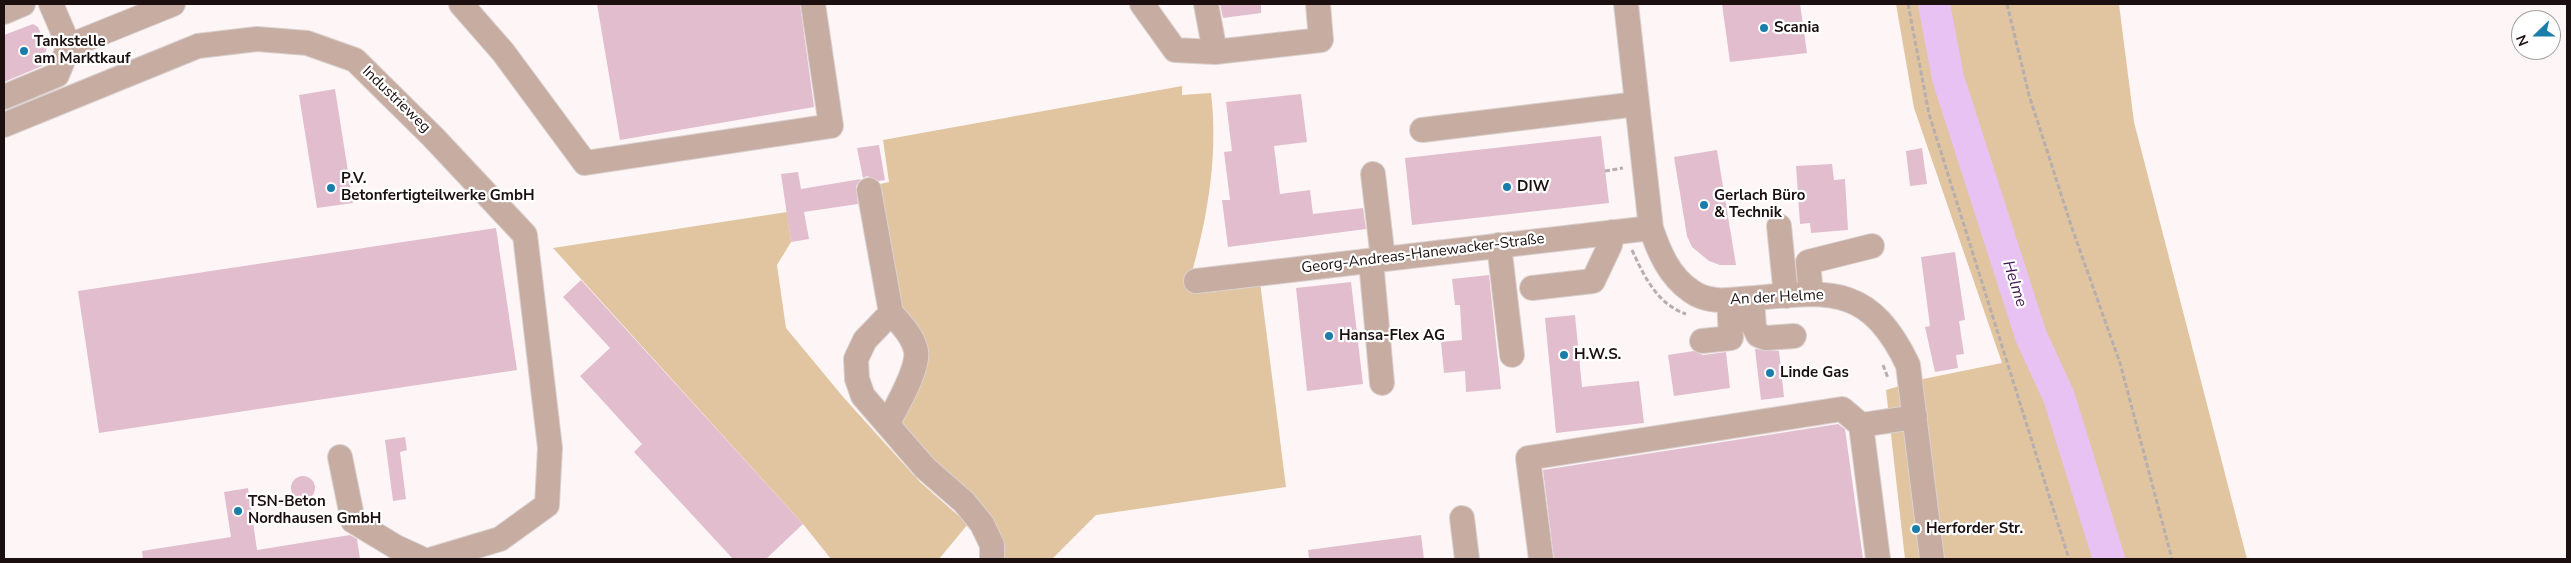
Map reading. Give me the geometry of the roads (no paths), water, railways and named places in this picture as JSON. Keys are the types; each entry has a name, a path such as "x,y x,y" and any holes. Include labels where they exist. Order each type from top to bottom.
{"street":[{"path":"4,12 23,4"},
{"path":"50,4 69,46"},
{"path":"4,97 56,75 69,46 173,4"},
{"path":"461,4 503,52 584,163 831,126 813,4"},
{"path":"1142,4 1175,50 1215,52 1321,40 1318,4"},
{"path":"1206,4 1215,52"},
{"name":"An der Helme","path":"1626,4 1651,228 1660,255 1674,275 1692,292 1718,301 1822,294 1845,298 1865,307 1885,325 1898,342 1908,365 1932,559"},
{"name":"Industrieweg","path":"4,125 198,46 257,39 307,43 355,60 432,137 525,236 550,448 547,505 500,539 432,559"},
{"path":"1422,130 1637,104"},
{"path":"1373,174 1382,382"},
{"path":"869,190 891,313 906,329 916,352 912,373 888,423"},
{"path":"1779,226 1786,296"},
{"name":"Georg-Andreas-Hanewacker-Straße","path":"1196,281 1651,228"},
{"path":"1532,288 1593,281 1610,245 1612,232"},
{"path":"1499,246 1512,355"},
{"path":"1811,294 1808,262 1872,246"},
{"path":"1741,300 1758,335 1766,338 1794,336"},
{"path":"1702,341 1731,338 1741,300"},
{"path":"891,313 865,340 856,359 857,378 863,396 925,468 964,502 982,524 992,545 992,559"},
{"path":"1541,559 1528,458 1842,409 1861,426 1878,559"},
{"path":"1861,426 1915,416"},
{"path":"340,457 353,521 396,547 422,559"},
{"path":"1462,518 1467,559"}],"waterway":[{"name":"Helme","path":"1934,4 1948,78 2031,336 2059,397 2109,559"}],"place":[{"name":"Scania","path":"1764,28"},
{"name":"Tankstelle am Marktkauf","path":"24,51"},
{"name":"DIW","path":"1507,187"},
{"name":"P.V. Betonfertigteilwerke GmbH","path":"331,188"},
{"name":"Gerlach Büro & Technik","path":"1704,205"},
{"name":"Hansa-Flex AG","path":"1329,336"},
{"name":"H.W.S.","path":"1564,355"},
{"name":"Linde Gas","path":"1770,373"},
{"name":"TSN-Beton Nordhausen GmbH","path":"238,511"},
{"name":"Herforder Str.","path":"1916,529"}]}
